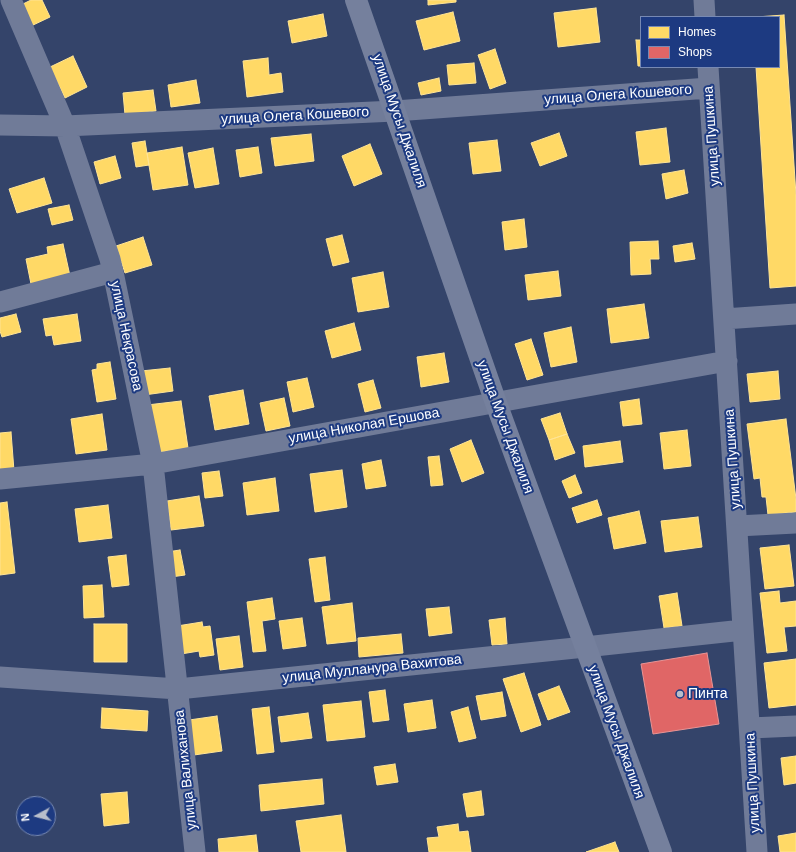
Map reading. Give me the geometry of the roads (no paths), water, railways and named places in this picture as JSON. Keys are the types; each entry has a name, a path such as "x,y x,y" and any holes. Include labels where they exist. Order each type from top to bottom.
{"main road":[{"name":"улица Мусы Джалиля","path":"356,0 496,402 661,852"}],"street":[{"name":"улица Некрасова","path":"11,0 65,126 110,259 153,464 178,688"},
{"path":"704,0 705,16"},
{"name":"улица Пушкина","path":"708,68 757,852"},
{"name":"улица Олега Кошевого","path":"0,125 65,126 395,111 709,88"},
{"path":"0,302 113,272"},
{"path":"724,319 796,314"},
{"name":"улица Николая Ершова","path":"0,479 153,464 727,361"},
{"path":"737,526 796,523"},
{"name":"улица Мулланура Вахитова","path":"0,677 178,688 743,630"},
{"name":"улица Валиханова","path":"178,688 195,852"},
{"path":"750,728 796,726"}],"place":[{"name":"Пинта","path":"680,694"}]}
